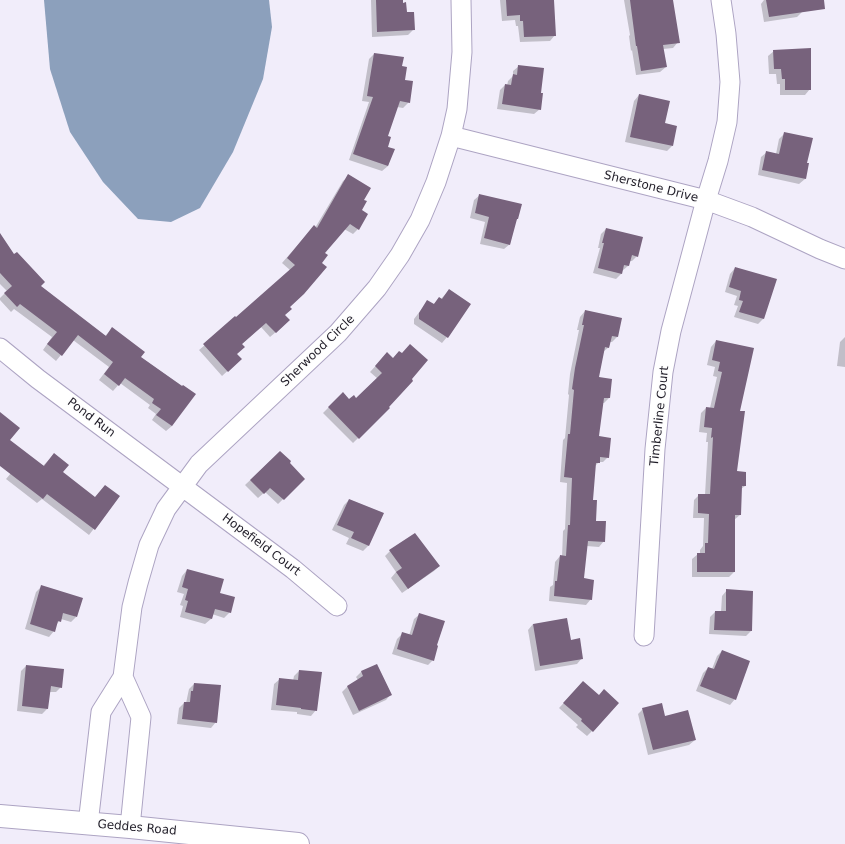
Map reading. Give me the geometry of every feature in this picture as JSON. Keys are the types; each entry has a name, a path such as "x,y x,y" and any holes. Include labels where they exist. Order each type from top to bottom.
{"main road":[{"name":"Geddes Road","path":"0,816 130,827 298,844"}],"street":[{"name":"Sherwood Circle","path":"88,824 101,712 123,676 132,607 149,545 166,509 200,464 338,333 377,288 400,255 420,220 436,182 451,136 457,109 460,84 462,52 461,0"},
{"name":"Timberline Court","path":"644,636 655,449 664,372 671,331 718,161 727,122 730,82 726,34 721,0"},
{"name":"Sherstone Drive","path":"451,136 706,200 752,217 845,259"},
{"name":"Pond Run","path":"0,348 38,379 183,486"},
{"name":"Hopefield Court","path":"183,486 293,569 337,606"},
{"path":"123,676 141,717 130,827"}],"water":[{"path":"44,0 269,0 272,27 263,79 233,152 200,208 171,222 138,219 103,182 70,132 50,69"}],"building":[{"path":"376,0 403,0 403,3 406,2 407,12 414,12 415,30 377,32"},
{"path":"506,0 554,0 556,36 524,37 523,21 520,21 520,15 507,16"},
{"path":"630,0 673,0 680,43 663,45 667,67 641,71"},
{"path":"766,0 824,0 825,9 769,17"},
{"path":"811,48 811,90 785,90 785,79 782,79 781,69 774,69 773,50"},
{"path":"374,53 404,57 402,66 407,67 405,80 413,81 410,103 400,101 388,136 391,137 388,147 395,149 388,166 353,154 373,97 367,96"},
{"path":"518,65 544,68 541,93 543,93 541,110 502,104 505,84 511,85 513,74 517,75"},
{"path":"639,94 670,101 665,123 677,126 673,146 630,137"},
{"path":"784,132 813,138 807,163 809,163 806,179 762,170 766,151 779,154"},
{"path":"348,174 371,188 364,200 367,201 362,210 368,214 359,230 350,224 325,253 328,255 322,263 327,267 304,294 290,307 292,309 285,315 290,320 276,333 266,323 242,344 245,347 237,354 242,359 228,372 203,344 295,265 287,258 314,225 317,228"},
{"path":"479,194 522,204 510,245 484,238 489,217 475,213"},
{"path":"606,228 643,237 638,257 632,255 629,266 624,265 622,274 598,268"},
{"path":"0,233 14,254 17,252 45,282 41,286 106,336 112,327 145,352 141,357 196,394 172,426 156,415 161,409 152,403 154,399 125,378 119,386 104,374 113,362 78,335 62,356 47,344 57,332 20,304 17,307 4,293 12,286 0,273"},
{"path":"735,267 777,279 764,319 739,312 743,301 739,300 741,291 729,287"},
{"path":"449,289 471,304 448,338 419,319 419,313 427,300 434,304 439,297 442,299"},
{"path":"585,310 622,318 618,337 612,336 609,348 605,347 599,377 612,379 610,398 604,398 599,436 611,438 609,458 600,457 600,463 596,463 593,500 597,500 596,521 606,521 605,542 588,541 584,578 594,580 592,600 554,596 560,555 566,556 568,525 570,525 572,478 564,477 574,390 572,389 584,325 582,325"},
{"path":"716,340 754,348 740,411 745,411 737,471 746,472 746,486 742,486 741,515 735,515 735,572 697,572 697,553 705,553 705,543 708,543 709,514 698,513 698,494 710,494 713,437 711,438 712,428 704,427 706,407 714,408 722,372 718,371 720,362 712,360"},
{"path":"410,344 428,360 412,379 413,381 389,407 390,408 359,439 328,407 343,392 349,399 354,395 356,398 382,373 375,366 387,352 393,358 399,351 402,353"},
{"path":"0,412 20,428 10,440 44,466 54,453 69,465 63,472 95,497 105,485 120,496 95,530 47,494 43,499 0,466"},
{"path":"280,451 291,461 290,463 305,479 284,500 270,488 264,494 250,480"},
{"path":"349,499 384,513 369,546 351,538 354,532 337,525"},
{"path":"415,533 440,566 408,589 396,572 402,568 389,550"},
{"path":"187,569 224,579 220,593 235,597 231,613 215,609 212,619 185,612 188,601 185,600 188,589 182,587"},
{"path":"41,585 83,598 77,617 63,613 61,622 58,621 55,632 30,624"},
{"path":"726,589 753,591 752,631 714,630 715,611 726,611"},
{"path":"419,613 445,621 437,645 434,661 397,649 402,632 412,635"},
{"path":"567,618 571,640 580,638 583,659 540,666 533,624"},
{"path":"722,650 750,661 736,700 700,686 708,667 714,669"},
{"path":"377,664 392,695 359,711 347,686 363,676 361,671"},
{"path":"26,665 64,669 62,688 51,686 48,709 22,706"},
{"path":"299,670 322,672 317,711 276,705 279,678 298,680"},
{"path":"583,681 599,695 604,689 619,703 593,732 581,721 582,719 563,703"},
{"path":"194,683 221,685 217,723 182,719 184,702 190,702 191,691 193,691"},
{"path":"662,703 665,716 688,710 696,740 653,750 642,708"}]}
